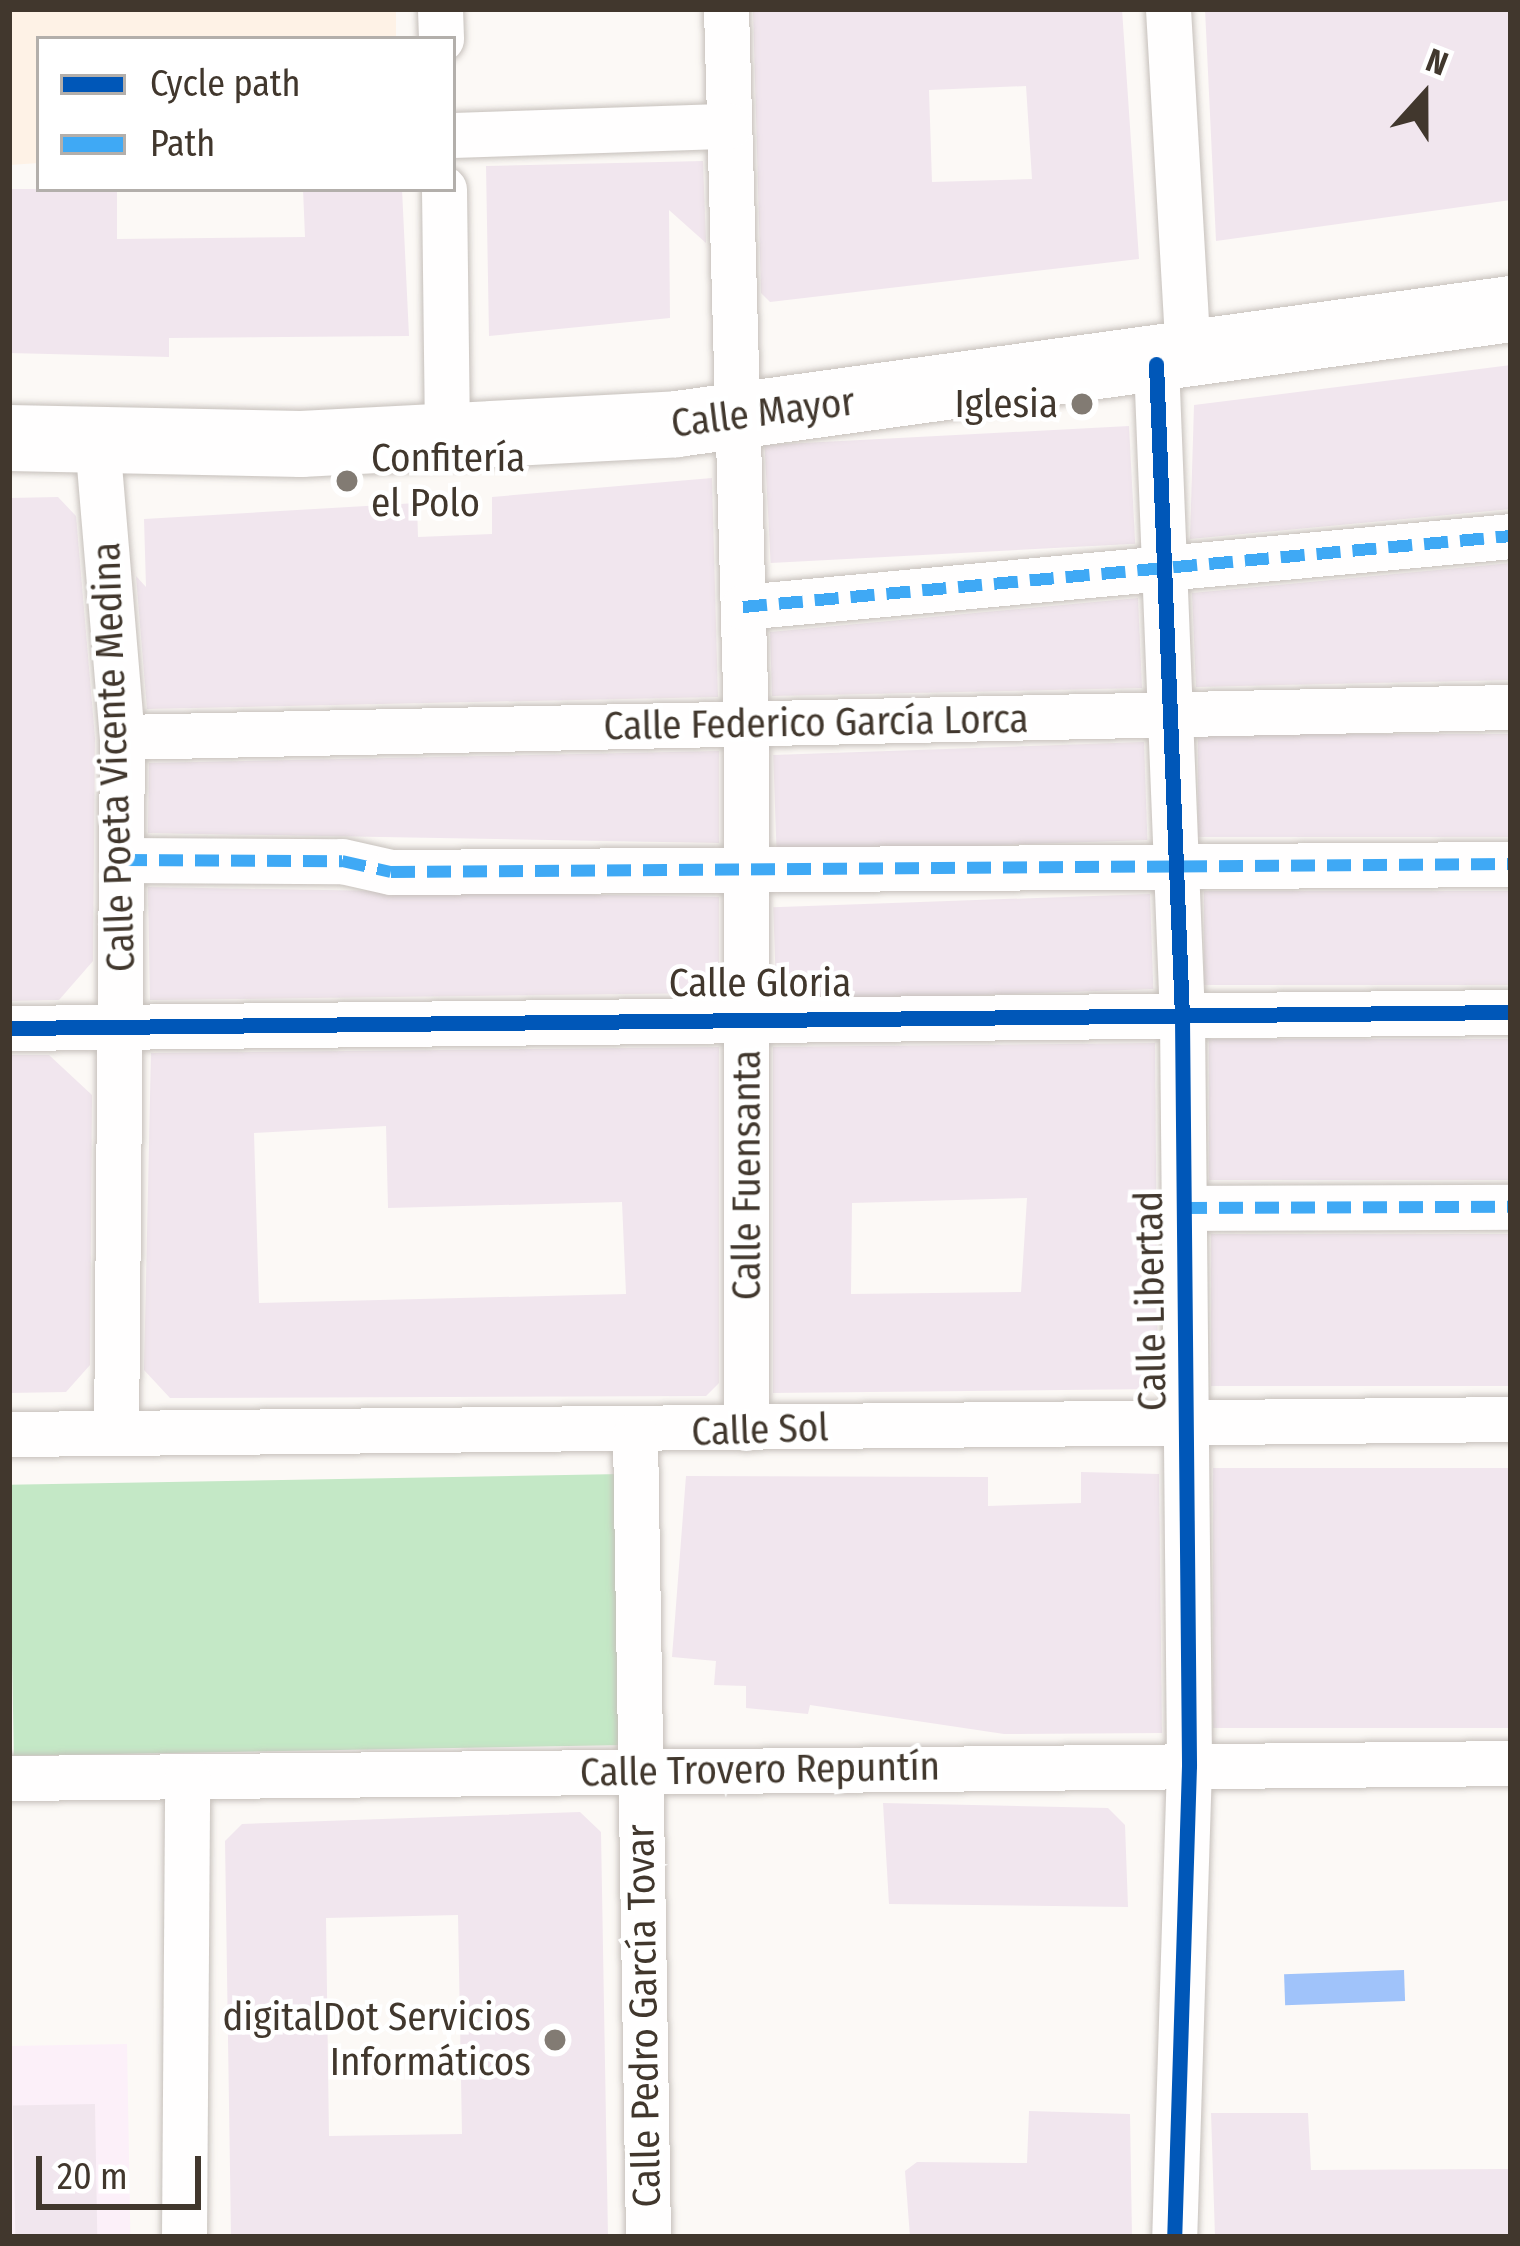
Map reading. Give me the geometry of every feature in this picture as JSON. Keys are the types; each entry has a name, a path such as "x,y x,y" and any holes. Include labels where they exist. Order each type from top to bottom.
{"main road":[{"name":"Calle Mayor","path":"9,438 447,440 737,418 1172,362 1511,309"}],"street":[{"name":"Calle Fuensanta","path":"726,9 746,725 746,1428"},
{"name":"Calle Libertad","path":"1168,9 1172,362 1163,571 1182,1018 1189,1766 1174,2237"},
{"path":"456,135 729,125"},
{"path":"443,192 447,440"},
{"name":"Calle Poeta Vicente Medina","path":"97,441 122,737 124,1026 116,1432"},
{"path":"743,607 1511,536"},
{"name":"Calle Federico García Lorca","path":"122,737 1511,707"},
{"path":"123,860 746,871 1511,864"},
{"name":"Calle Gloria","path":"9,1028 747,1014 1182,1018 1511,1012"},
{"path":"1183,1208 1511,1207"},
{"name":"Calle Sol","path":"9,1434 635,1435 746,1428 1511,1419"},
{"name":"Calle Pedro García Tovar","path":"635,1435 648,2237"},
{"name":"Calle Trovero Repuntín","path":"9,1778 1511,1763"},
{"path":"184,2237 187,1777"}],"shaded area":[{"path":"9,9 396,9 396,36 36,36 36,163 9,165"},
{"path":"127,2044 130,2237 12,2237 9,2046"}],"green space":[{"path":"622,1474 627,1745 14,1756 9,1485"}],"water":[{"path":"1404,1970 1405,2001 1285,2005 1284,1974"}],"building":[{"path":"753,9 1122,9 1139,259 770,302 761,293","holes":["1026,86 1032,179 932,182 929,90"]},
{"path":"1205,9 1511,9 1511,200 1216,241"},
{"path":"703,161 706,243 669,210 670,318 489,336 486,166"},
{"path":"9,189 117,192 117,239 305,237 303,192 402,192 409,336 169,338 169,357 9,353"},
{"path":"1511,365 1511,509 1190,539 1194,405"},
{"path":"1129,426 1135,544 771,563 765,445"},
{"path":"712,478 718,697 147,709 136,576 146,587 144,519 417,503 418,537 492,534 492,497"},
{"path":"58,497 76,516 95,738 93,961 59,1000 9,1001 9,498"},
{"path":"1511,563 1511,680 1196,687 1192,593"},
{"path":"1138,598 1142,688 772,696 770,632"},
{"path":"1198,734 1511,734 1511,837 1198,837"},
{"path":"1144,742 1147,840 777,853 773,755"},
{"path":"719,751 719,843 148,833 149,763"},
{"path":"148,887 719,897 719,993 150,1000"},
{"path":"1204,891 1511,891 1511,985 1204,985"},
{"path":"1150,894 1153,989 777,1002 773,907"},
{"path":"1209,1039 1511,1039 1511,1180 1209,1180"},
{"path":"1155,1043 1158,1389 773,1393 773,1047","holes":["1027,1198 1021,1292 851,1294 852,1203"]},
{"path":"719,1047 719,1383 706,1396 170,1398 144,1370 151,1053","holes":["386,1126 388,1208 622,1202 626,1294 259,1303 254,1133"]},
{"path":"9,1055 49,1055 92,1095 90,1365 66,1392 9,1393"},
{"path":"1211,1234 1511,1234 1511,1386 1211,1386"},
{"path":"1213,1468 1511,1468 1511,1728 1213,1728"},
{"path":"1081,1472 1159,1474 1162,1733 1004,1734 810,1705 808,1714 746,1708 746,1686 714,1685 716,1661 672,1657 686,1476 988,1477 988,1506 1081,1503"},
{"path":"883,1803 1108,1808 1125,1825 1128,1907 889,1904"},
{"path":"580,1812 601,1832 608,2237 231,2237 225,1841 242,1824","holes":["458,1915 462,2134 329,2136 326,1918"]},
{"path":"95,2104 97,2237 15,2237 13,2105"},
{"path":"1029,2111 1130,2114 1132,2237 910,2237 905,2171 917,2162 1027,2163"},
{"path":"1211,2113 1308,2113 1311,2170 1511,2169 1511,2237 1215,2237"}],"marked path":[{"path":"743,607 1511,536"},
{"path":"123,860 342,861 391,872 1511,864"},
{"path":"1183,1208 1511,1207"}],"cycle path":[{"path":"1156,364 1182,1018 1189,1766 1174,2237"},
{"path":"9,1028 1511,1012"}],"place":[{"name":"Iglesia","path":"1082,404"},
{"name":"Confitería el Polo","path":"347,481"},
{"name":"digitalDot Servicios Informáticos","path":"555,2040"}]}
